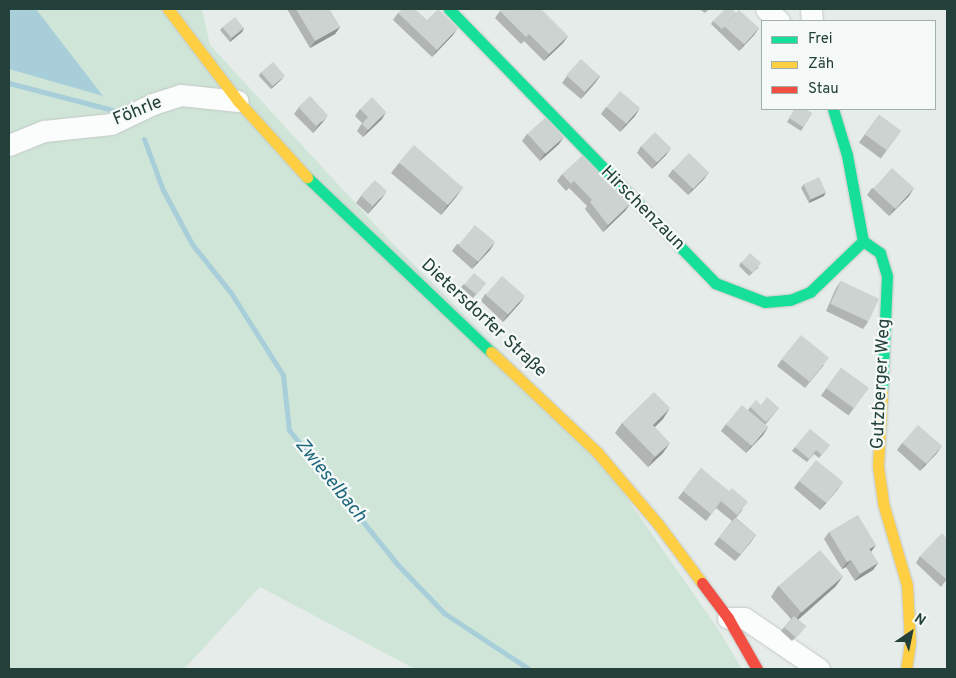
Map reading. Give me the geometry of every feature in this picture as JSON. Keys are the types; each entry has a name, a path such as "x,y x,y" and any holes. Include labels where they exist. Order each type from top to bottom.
{"street":[{"name":"Dietersdorfer Straße","path":"168,9 238,101 324,195 597,452 658,524 728,618 757,669"},
{"name":"Hirschenzaun","path":"449,9 715,283 766,302 790,300 810,292 863,241"},
{"path":"766,9 778,20"},
{"name":"Föhrle","path":"9,144 44,131 111,124 153,104 180,95 238,101"},
{"path":"833,110 847,155 863,241"},
{"name":"Gutzberger Weg","path":"863,241 880,253 887,276 878,466 883,503 907,586 910,642 906,669"},
{"path":"728,618 744,618 819,669"}],"green space":[{"path":"9,9 202,9 210,45 391,242 578,428 718,629 742,669 415,669 260,587 184,669 9,669"}],"water":[{"path":"9,9 36,9 103,96 9,69"}],"building":[{"path":"296,9 329,9 340,27 315,41"},
{"path":"402,9 415,9 427,20 438,9 458,28 437,50 398,13"},
{"path":"502,9 541,9 568,36 549,54 529,34 526,37 500,11"},
{"path":"725,9 732,9 736,13 722,29 713,21"},
{"path":"739,10 759,28 744,44 724,26"},
{"path":"235,17 244,28 231,38 223,27"},
{"path":"581,59 600,76 585,92 566,75"},
{"path":"273,62 285,76 273,86 261,72"},
{"path":"620,91 640,108 626,124 607,107"},
{"path":"310,96 328,115 316,126 298,107"},
{"path":"372,97 386,112 368,130 362,124 368,117 360,109"},
{"path":"794,110 808,110 812,113 803,127 789,118"},
{"path":"879,115 901,131 887,150 865,134"},
{"path":"546,117 564,137 545,154 527,134"},
{"path":"655,132 671,148 657,162 641,146"},
{"path":"414,145 463,188 448,205 399,162"},
{"path":"689,153 709,172 693,189 673,170"},
{"path":"583,155 630,204 608,225 590,202 592,200 574,181 571,184 562,174"},
{"path":"892,168 914,188 896,209 873,189"},
{"path":"819,177 826,192 811,200 804,184"},
{"path":"375,180 387,191 372,206 361,195"},
{"path":"475,225 495,242 478,262 458,245"},
{"path":"750,253 761,263 752,273 741,263"},
{"path":"474,273 486,283 477,295 464,284"},
{"path":"502,276 525,296 508,315 486,295"},
{"path":"841,281 879,299 868,321 830,304"},
{"path":"801,335 829,358 809,382 781,359"},
{"path":"841,368 869,388 854,408 826,388"},
{"path":"654,392 670,408 653,425 670,443 655,457 622,423"},
{"path":"767,397 779,408 766,422 750,407 756,400 761,405"},
{"path":"742,405 768,427 752,446 726,424"},
{"path":"918,425 942,446 926,464 902,443"},
{"path":"810,429 830,445 822,455 816,450 809,459 795,447"},
{"path":"816,460 843,482 826,503 799,481"},
{"path":"701,468 729,491 732,488 748,502 737,515 721,501 711,514 683,491"},
{"path":"858,515 876,545 869,549 878,563 860,574 851,560 847,562 829,532"},
{"path":"735,518 756,535 740,554 719,537"},
{"path":"942,533 947,539 946,579 920,556"},
{"path":"820,550 843,576 801,612 778,586"},
{"path":"794,616 806,626 797,638 784,627"}],"waterway":[{"name":"Zwieselbach","path":"9,83 113,110"},
{"name":"Zwieselbach","path":"144,139 163,190 192,244 231,293 283,375 289,430 397,564 444,613 529,669"}],"traffic: fast":[{"path":"449,9 715,283 765,302 790,300 810,292 863,241"},
{"path":"833,110 847,155 863,241 880,253 887,276 882,392"},
{"path":"307,177 491,352"}],"traffic: slow":[{"path":"168,9 238,101 307,177"},
{"path":"491,352 597,452 658,524 702,583"},
{"path":"882,392 878,466 883,503 907,585 910,642 906,669"}],"traffic: jam":[{"path":"702,583 728,618 757,669"}]}
